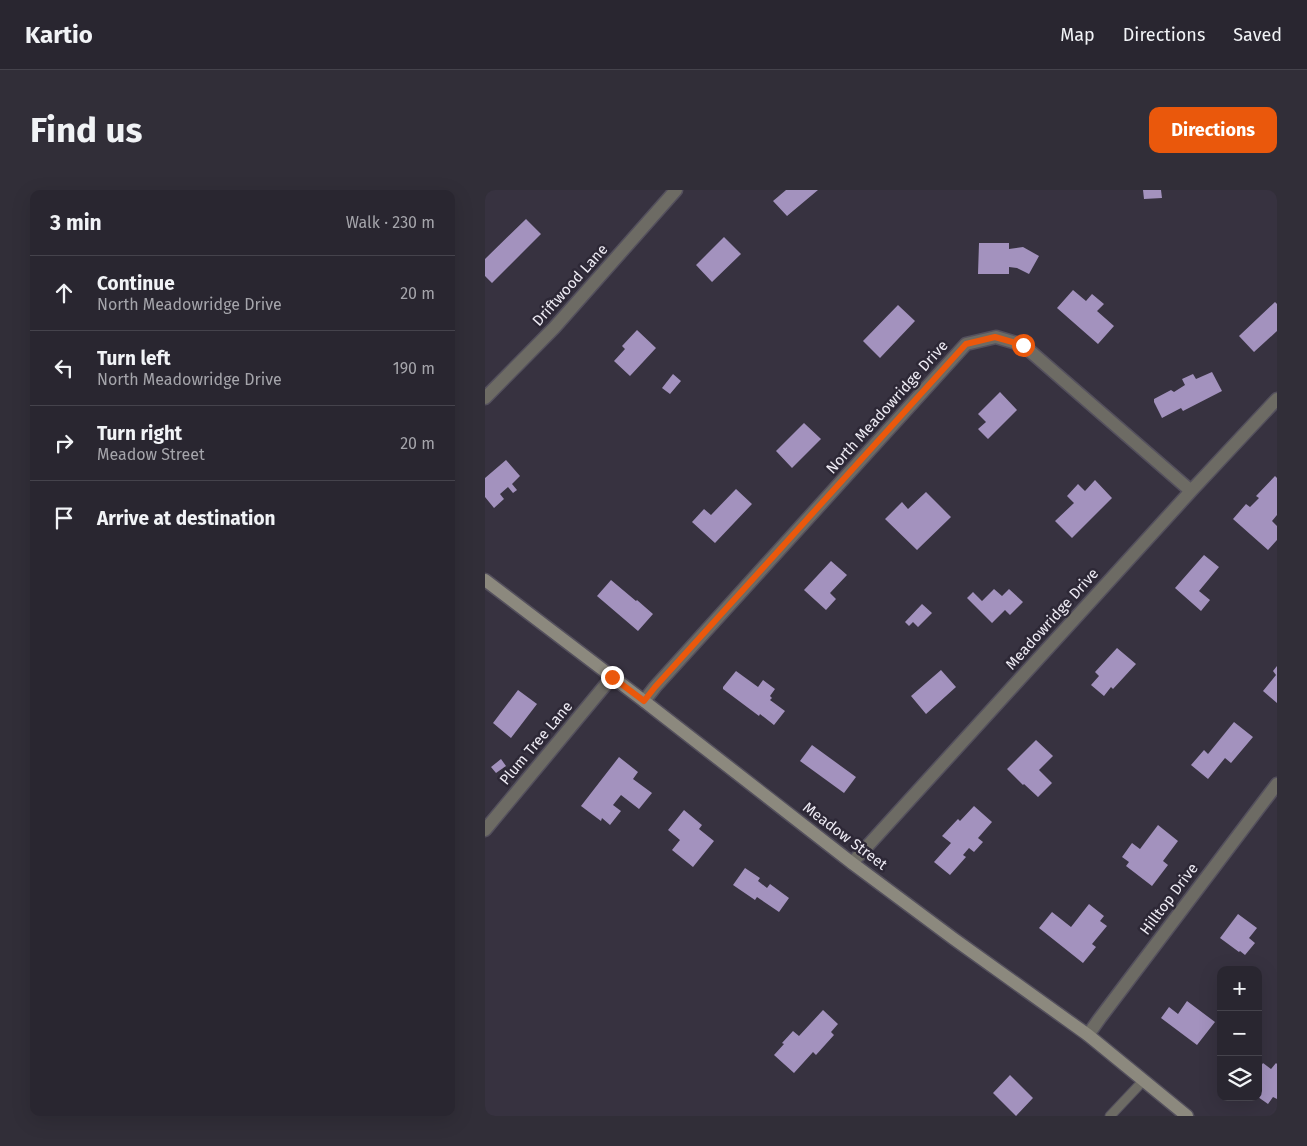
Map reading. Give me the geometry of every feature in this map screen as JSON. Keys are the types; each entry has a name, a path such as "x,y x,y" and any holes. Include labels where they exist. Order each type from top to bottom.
{"street":[{"name":"Driftwood Lane","path":"485,398 554,328 676,190"},
{"name":"North Meadowridge Drive","path":"644,701 966,344 995,337 1023,345 1191,491"},
{"name":"Meadowridge Drive","path":"852,863 1277,399"},
{"name":"Meadow Street","path":"485,580 852,863 1088,1035 1187,1116"},
{"name":"Plum Tree Lane","path":"485,830 612,677"},
{"name":"Hilltop Drive","path":"1088,1035 1277,784"}],"lane":[{"path":"1110,1116 1143,1081"}],"building":[{"path":"786,190 818,190 787,216 773,201"},
{"path":"1143,190 1161,190 1162,198 1144,199"},
{"path":"526,219 541,234 492,283 485,276 485,259"},
{"path":"724,237 741,254 712,282 696,265"},
{"path":"979,243 1009,243 1009,249 1023,247 1039,256 1029,274 1017,268 1009,267 1009,274 978,274"},
{"path":"1073,290 1086,301 1092,294 1104,304 1097,311 1114,326 1098,344 1057,308"},
{"path":"1275,302 1277,304 1277,331 1254,352 1239,336"},
{"path":"898,305 915,321 880,358 863,341"},
{"path":"637,330 656,348 630,376 614,361 625,349 622,346"},
{"path":"1212,372 1222,391 1183,411 1181,408 1162,418 1154,399 1171,390 1174,392 1185,385 1182,379 1193,374 1196,379"},
{"path":"673,374 681,381 670,394 662,388"},
{"path":"1000,392 1017,410 988,439 978,429 986,422 978,414"},
{"path":"804,423 821,439 792,468 776,451"},
{"path":"506,460 520,476 512,484 517,490 513,493 508,487 500,494 504,499 494,508 485,497 485,478"},
{"path":"1275,476 1277,478 1277,515 1272,521 1277,526 1277,540 1268,550 1233,519 1246,504 1250,507 1259,498 1256,496"},
{"path":"1095,480 1112,498 1072,538 1055,521 1074,503 1067,496 1078,484 1085,491"},
{"path":"736,489 752,504 715,543 692,522 704,509 711,515"},
{"path":"926,492 951,517 917,550 885,519 902,502 908,509"},
{"path":"1204,555 1219,567 1199,591 1210,600 1201,611 1175,588"},
{"path":"831,561 847,575 830,593 836,599 826,610 804,590"},
{"path":"611,580 653,614 638,631 597,596"},
{"path":"994,589 1002,596 1009,589 1023,602 1010,615 1005,610 992,623 967,598 973,592 982,601"},
{"path":"922,604 932,613 918,627 913,622 909,626 905,622"},
{"path":"1117,648 1136,664 1104,696 1091,685 1099,676 1095,672"},
{"path":"1277,666 1277,703 1263,691 1276,675 1273,671"},
{"path":"941,670 956,687 926,714 911,696"},
{"path":"736,671 758,687 763,680 775,689 770,696 772,698 770,700 785,711 774,725 723,689"},
{"path":"518,690 537,704 511,738 493,723"},
{"path":"1234,722 1253,737 1231,763 1225,758 1208,779 1191,765 1204,750 1208,754"},
{"path":"1036,740 1053,756 1039,770 1052,783 1038,797 1007,769"},
{"path":"812,745 856,777 844,793 800,761"},
{"path":"619,757 638,772 633,779 652,793 639,809 621,795 613,805 621,811 610,825 602,818 601,821 581,806"},
{"path":"501,759 506,766 496,773 491,767"},
{"path":"974,806 992,822 978,838 983,842 974,852 969,848 963,855 966,857 950,875 934,862 951,843 942,836"},
{"path":"684,810 702,825 699,829 714,841 693,867 672,850 680,840 668,830"},
{"path":"1158,825 1178,841 1163,861 1168,865 1152,886 1126,866 1129,862 1122,857 1132,843 1140,849"},
{"path":"745,868 760,878 758,881 767,888 770,884 789,898 779,912 757,897 755,900 733,885"},
{"path":"1089,904 1104,916 1100,921 1107,926 1092,944 1096,947 1083,963 1039,928 1052,912 1071,927"},
{"path":"1238,914 1257,928 1249,938 1255,943 1245,955 1220,938"},
{"path":"1187,1001 1215,1022 1197,1045 1161,1018 1169,1007 1178,1014"},
{"path":"823,1010 838,1024 831,1032 834,1035 816,1055 813,1052 794,1073 774,1055 793,1031 799,1036"},
{"path":"1263,1063 1271,1069 1277,1064 1277,1099 1273,1097 1268,1104 1262,1100"},
{"path":"1010,1075 1033,1098 1016,1116 993,1093"}],"route":[{"path":"612,677 644,701 966,344 995,337 1023,345"}]}
